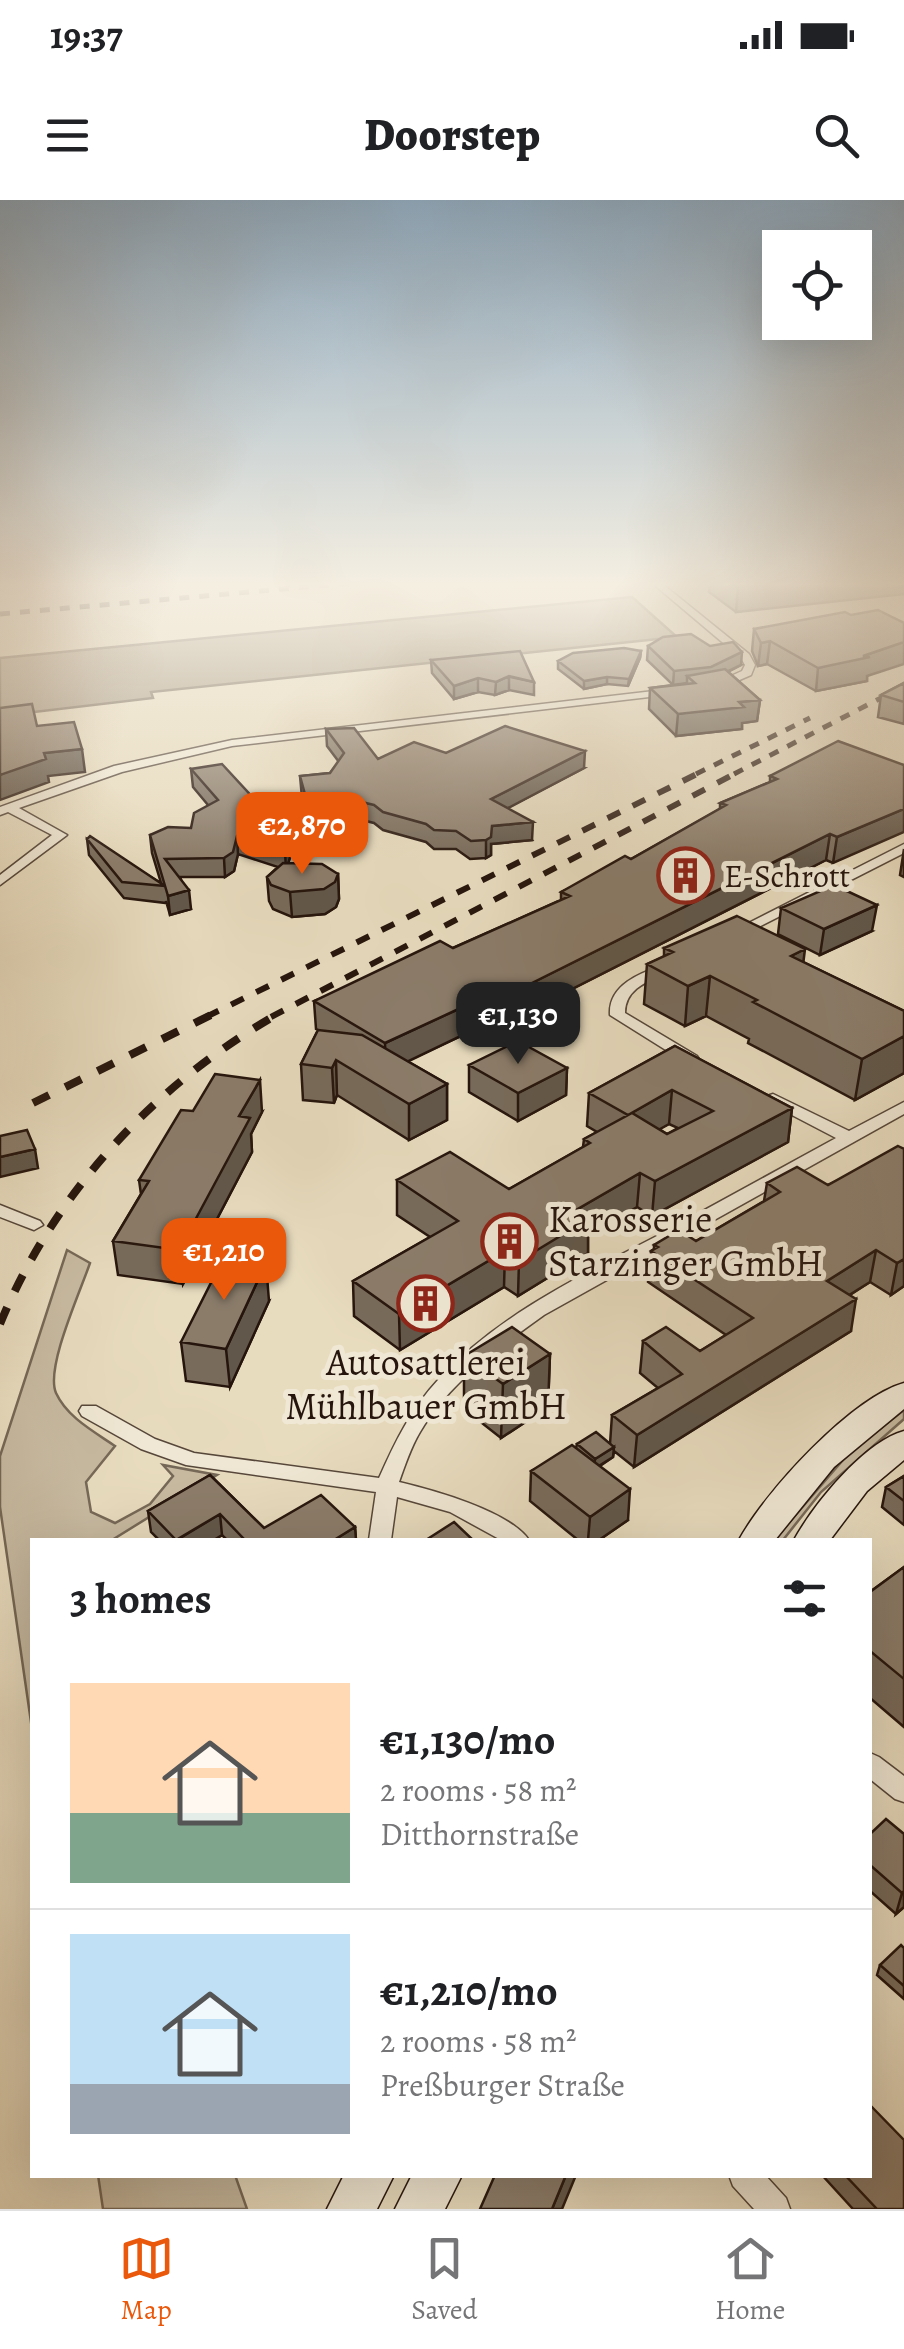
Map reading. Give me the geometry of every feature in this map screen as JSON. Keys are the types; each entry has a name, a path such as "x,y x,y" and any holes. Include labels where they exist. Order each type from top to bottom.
{"main road":[{"path":"757,1538 790,1490 835,1444 904,1394"},
{"path":"813,1538 855,1482 904,1442"},
{"path":"350,2209 368,2178"},
{"path":"419,2209 436,2178"}],"street":[{"path":"4,809 118,769 232,743 696,689 743,676"},
{"path":"0,881 60,835 4,809"},
{"path":"713,944 904,848"},
{"path":"679,962 626,988 615,1004 628,1024 706,1066"},
{"path":"759,1093 848,1138"},
{"path":"380,1538 388,1486 407,1438 430,1403 499,1334 904,1107"},
{"path":"0,1210 34,1226"},
{"path":"90,1411 144,1444 189,1460 388,1486 444,1502 515,1538"},
{"path":"872,1766 904,1791"},
{"path":"747,2178 774,2209"}],"shaded area":[{"path":"0,676 306,676 151,692 153,698 0,716"},
{"path":"67,1250 90,1263 55,1366 56,1393 74,1416 115,1446 86,1482 91,1512 115,1523 150,1504 173,1476 163,1465 217,1475 115,1538 30,1538 30,1715 0,1507 0,1456"},
{"path":"904,1410 904,1419 821,1492 785,1538 776,1538 849,1453"},
{"path":"98,2178 236,2178 247,2209 103,2209"}],"building":[{"path":"445,676 531,676 534,682 509,676 496,682 478,678 454,686"},
{"path":"577,676 630,676 629,679 584,681"},
{"path":"687,676 733,676 760,700 739,702 744,707 678,714 650,688 695,683"},
{"path":"904,683 904,702 881,695"},
{"path":"32,704 37,726 74,722 82,749 44,753 46,759 0,775 0,708"},
{"path":"505,726 585,751 491,799 533,822 492,826 491,837 471,841 456,831 434,830 374,805 336,796 324,820 294,824 285,851 237,836 233,852 224,858 165,859 189,890 168,896 150,835 168,827 191,828 194,813 218,800 191,769 222,764 257,802 276,797 306,798 300,776 330,773 344,753 326,729 354,728 378,759 414,742 446,753"},
{"path":"838,741 904,765 904,809 837,837 830,834 524,987 517,992 520,998 483,1016 465,1006 385,1043 314,1001 440,941 453,948 570,896 561,892 625,856 631,859 726,805 720,803 777,779 770,776"},
{"path":"90,836 165,886 122,882 87,839"},
{"path":"283,863 322,864 338,874 335,882 324,889 290,892 271,885 267,877"},
{"path":"834,885 877,905 824,929 781,908"},
{"path":"737,916 805,949 791,956 904,1011 904,1036 862,1059 710,976 688,986 647,964 673,952 664,948"},
{"path":"318,1030 362,1035 447,1084 409,1104 336,1060 332,1068 301,1064"},
{"path":"518,1041 567,1068 518,1093 469,1065"},
{"path":"675,1046 792,1108 655,1181 640,1173 576,1210 590,1218 519,1261 505,1251 399,1314 353,1281 458,1221 397,1180 450,1152 509,1189 590,1143 584,1139 632,1113 667,1134 713,1111 672,1090 628,1115 589,1093"},
{"path":"215,1074 260,1080 239,1116 250,1118 179,1250 113,1241 149,1181 139,1180 181,1110 193,1111"},
{"path":"27,1130 35,1149 0,1157 0,1136"},
{"path":"898,1146 904,1149 904,1259 897,1263 876,1250 827,1281 856,1299 637,1435 612,1415 682,1374 643,1341 666,1327 700,1351 753,1318 651,1251 658,1247 654,1245 679,1230 696,1241 780,1192 767,1183 797,1167 828,1185"},
{"path":"224,1257 266,1263 226,1349 181,1342"},
{"path":"512,1327 550,1354 503,1384 464,1356"},
{"path":"596,1432 614,1447 595,1459 577,1444"},
{"path":"572,1445 630,1489 590,1517 531,1471"},
{"path":"210,1475 264,1528 321,1495 355,1527 337,1538 243,1538 220,1514 174,1538 148,1511"},
{"path":"904,1476 904,1501 886,1487"},
{"path":"454,1522 471,1538 429,1538"},
{"path":"904,1567 904,1679 872,1653 872,1591"},
{"path":"886,1819 904,1834 902,1893 872,1867 872,1832"},
{"path":"901,1945 904,1948 904,1986 880,1965"},
{"path":"872,2107 904,2140 904,2209 877,2209 848,2178 872,2178"},
{"path":"494,2178 565,2178 552,2209 480,2209"}],"railway":[{"path":"734,774 904,686"},
{"path":"696,774 810,718"},
{"path":"206,1017 701,772"},
{"path":"271,1017 738,772"},
{"path":"33,1103 211,1015"},
{"path":"0,1324 49,1230 112,1147 189,1075 276,1015"}],"place":[{"name":"E-Schrott","path":"685,876"},
{"name":"Karosserie Starzinger GmbH","path":"509,1241"},
{"name":"Autosattlerei Mühlbauer GmbH","path":"426,1304"}]}
